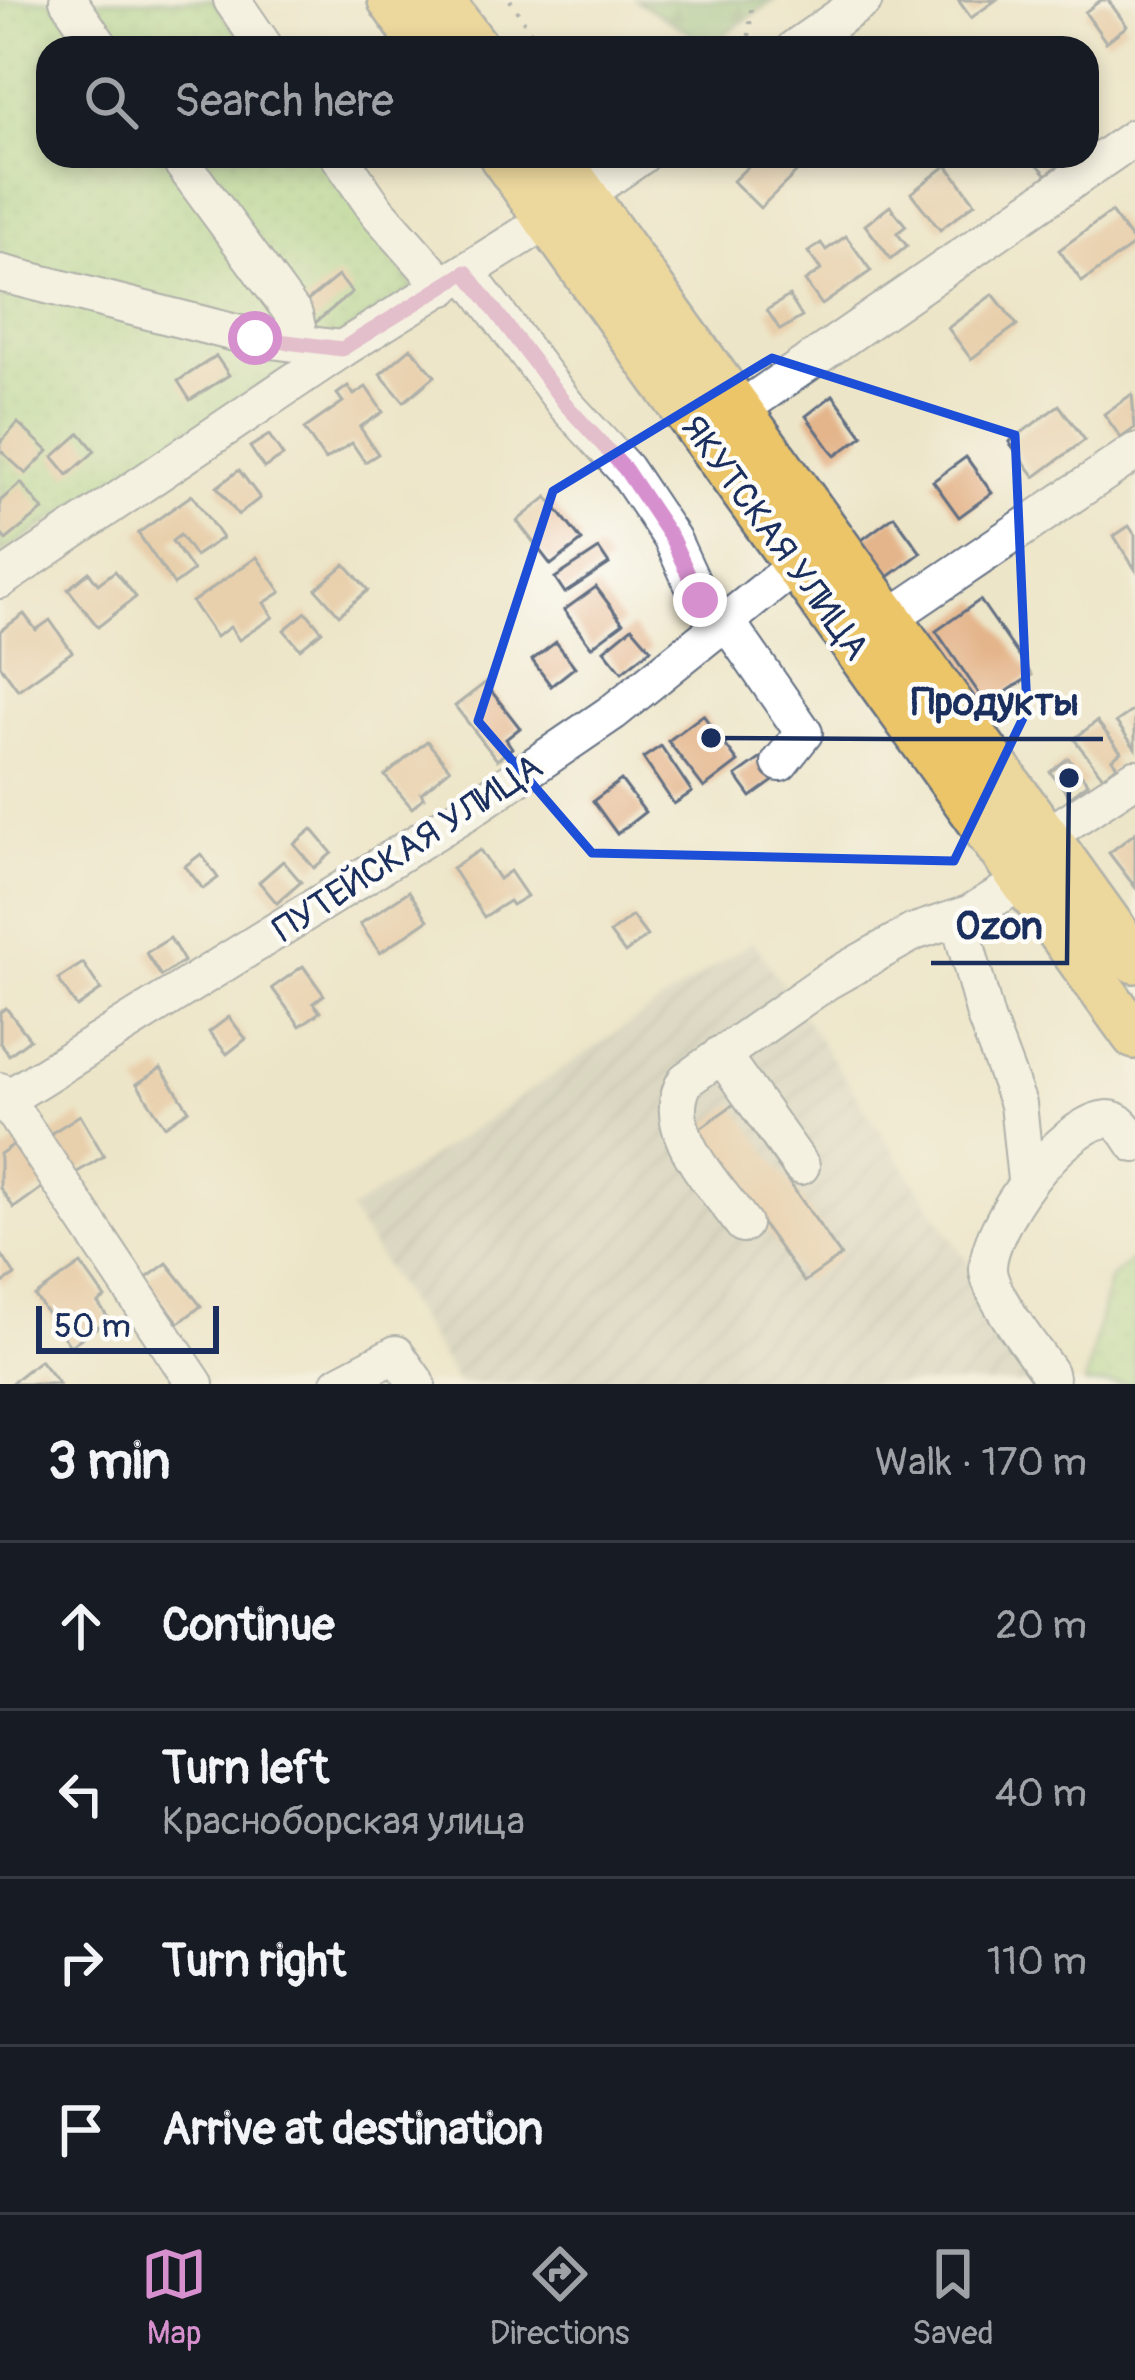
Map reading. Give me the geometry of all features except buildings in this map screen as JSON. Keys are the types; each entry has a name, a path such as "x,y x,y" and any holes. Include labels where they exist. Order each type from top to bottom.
{"main road":[{"path":"391,0 416,36"},
{"path":"440,0 467,36"},
{"name":"ЯКУТСКАЯ УЛИЦА","path":"517,168 566,207 738,411 1135,960"},
{"name":"ЯКУТСКАЯ УЛИЦА","path":"558,168 566,207 796,565 1135,1036"}],"street":[{"path":"68,0 93,36"},
{"path":"232,0 257,36"},
{"path":"812,36 864,0"},
{"path":"1099,162 1135,137"},
{"path":"186,168 294,315 301,344"},
{"path":"347,168 377,211 455,280 625,469 672,539 700,600 726,621 804,733 780,763"},
{"path":"0,580 342,349 623,168"},
{"path":"738,411 1090,168"},
{"path":"0,273 255,338 342,349"},
{"path":"888,619 1135,452"},
{"name":"ПУТЕЙСКАЯ УЛИЦА","path":"2,1098 465,813 613,712 796,565"},
{"path":"1045,838 1135,778"},
{"path":"743,1223 681,1133 681,1088 694,1072 827,981 914,932 958,919 1023,881"},
{"path":"958,919 986,1019 1018,1104 1026,1180"},
{"path":"721,1054 801,1166"},
{"path":"2,1098 195,1384"},
{"path":"1018,1104 1056,1120 1092,1126"},
{"path":"1051,1384 1049,1373 988,1273 990,1254 1026,1180 1071,1137 1109,1119 1135,1144"},
{"path":"339,1384 396,1354 417,1384"}],"path":[{"path":"509,0 533,36"},
{"path":"749,36 752,0"}],"highlighted area":[{"path":"772,358 1015,435 1027,710 954,861 592,853 478,721 553,491"}],"shaded area":[{"path":"753,941 1050,1384 458,1384 350,1211"}],"green space":[{"path":"0,0 213,0 238,36 36,36 36,168 330,168 414,288 0,554"},
{"path":"636,0 774,0 722,36 694,36"},
{"path":"1135,1257 1135,1384 1085,1384 1109,1280"}],"place":[{"name":"Продукты","path":"711,738"},
{"name":"Ozon","path":"1069,778"}],"route":[{"path":"255,338 342,349 466,272 566,405 625,469 672,539 700,600"}]}
